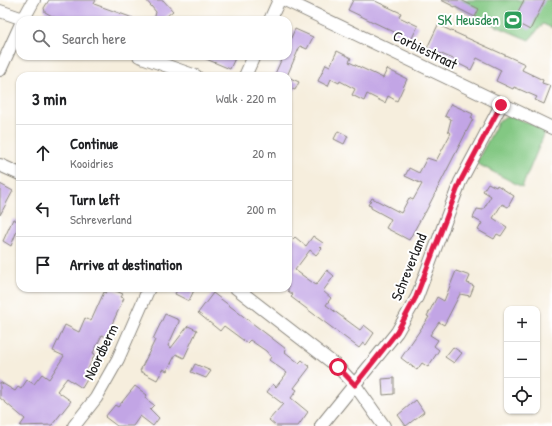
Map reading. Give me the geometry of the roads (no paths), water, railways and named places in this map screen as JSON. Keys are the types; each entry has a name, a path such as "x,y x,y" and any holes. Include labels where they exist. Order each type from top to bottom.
{"street":[{"path":"26,16 34,0"},
{"path":"272,16 279,0"},
{"name":"Corbiestraat","path":"285,0 501,105 552,128"},
{"path":"0,11 16,18"},
{"path":"0,70 16,36"},
{"path":"150,60 185,72"},
{"path":"247,72 252,60"},
{"name":"Schreverland","path":"321,426 397,332 416,297 460,182 501,105"},
{"path":"0,165 16,172"},
{"name":"Noordberm","path":"74,426 96,398 118,358 147,292"},
{"path":"241,292 338,367 355,385 384,426"}],"place":[{"name":"SK Heusden","path":"513,20"}]}
